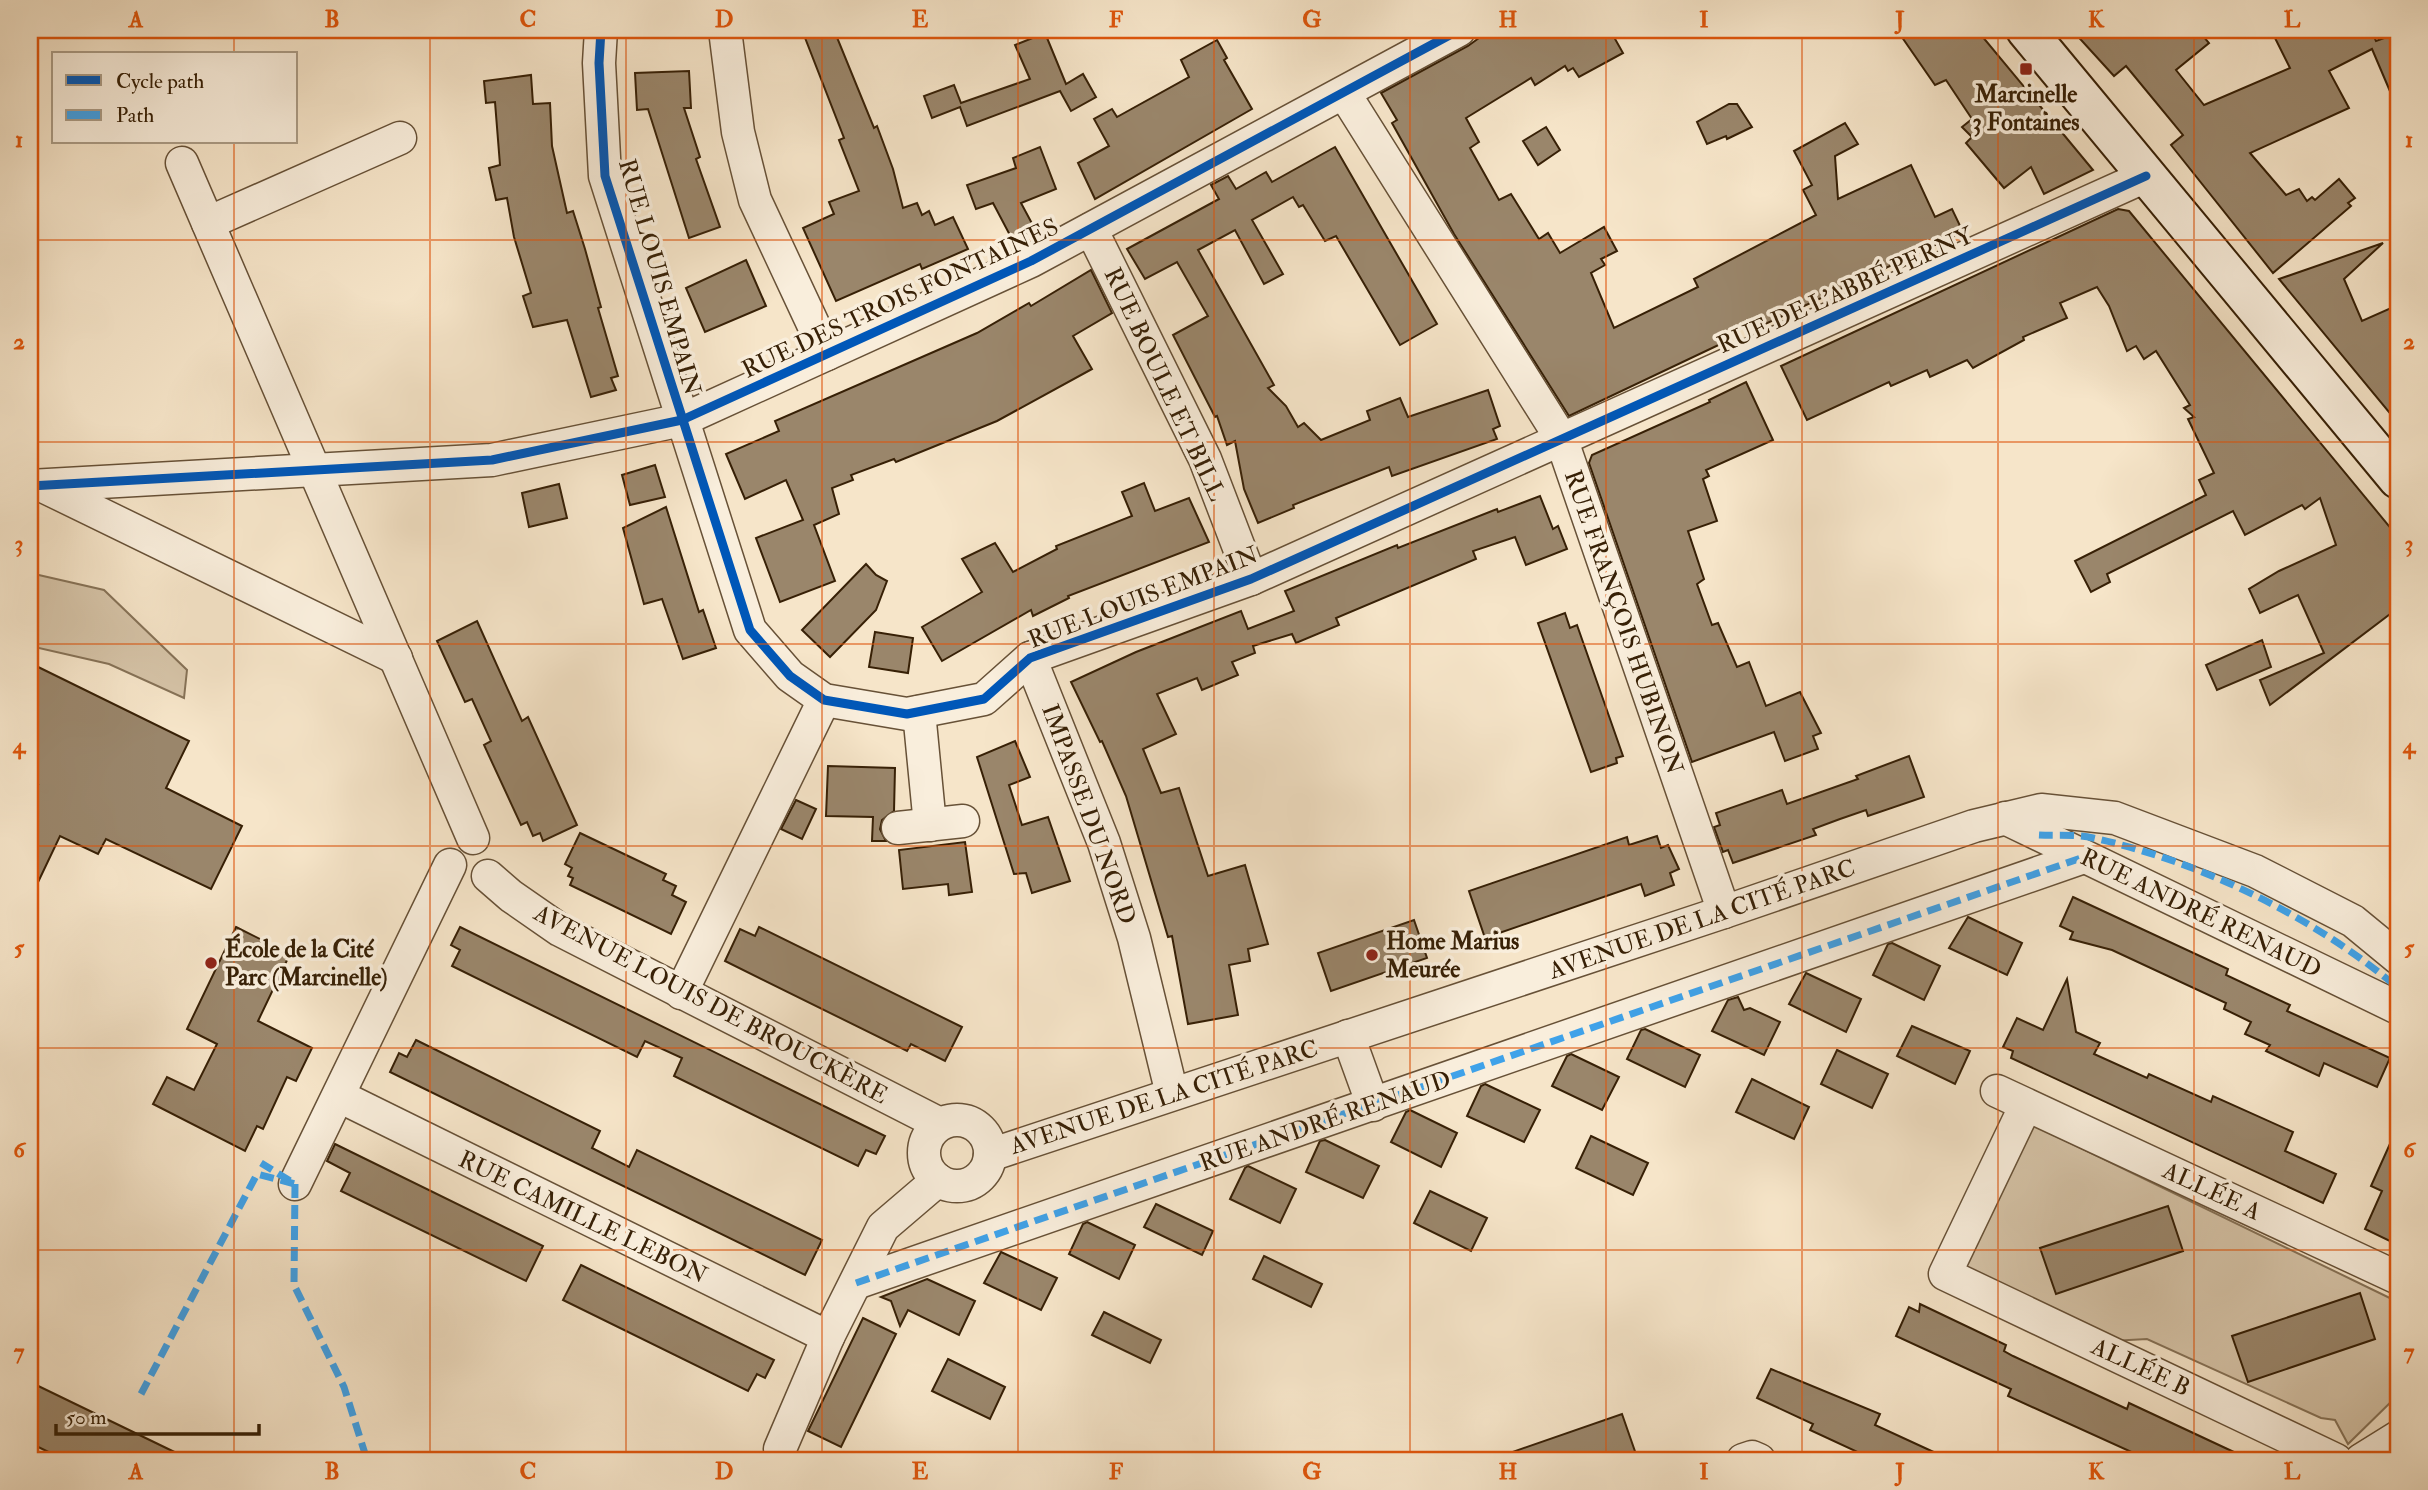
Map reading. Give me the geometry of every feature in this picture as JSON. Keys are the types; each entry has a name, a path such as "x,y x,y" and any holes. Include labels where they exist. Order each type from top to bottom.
{"main road":[{"path":"2026,30 2398,479"}],"street":[{"name":"RUE LOUIS EMPAIN","path":"601,30 599,63 605,176 750,630 790,676 824,700 907,714 985,699 1030,658 1251,579 1561,438"},
{"path":"725,30 738,132 755,200 827,354"},
{"name":"RUE DES TROIS FONTAINES","path":"36,486 492,460 682,420 1031,261 1459,30"},
{"name":"RUE FRANÇOIS HUBINON","path":"1344,93 1561,438 1724,912"},
{"path":"208,223 400,138"},
{"path":"182,163 473,838"},
{"name":"RUE DE L’ABBÉ PERNY","path":"1561,438 2146,176"},
{"name":"RUE BOULE ET BILL","path":"1091,229 1205,459 1251,579"},
{"path":"36,486 396,658"},
{"name":"IMPASSE DU NORD","path":"1030,658 1104,843 1134,938 1172,1094"},
{"path":"681,993 824,700"},
{"path":"919,712 930,825"},
{"name":"AVENUE DE LA CITÉ PARC","path":"990,1155 1724,912 1974,825 2040,810 2115,818 2255,871 2353,920 2398,958"},
{"name":"RUE ANDRÉ RENAUD","path":"2005,818 2398,1008"},
{"path":"898,828 963,821"},
{"path":"295,1184 450,865 453,847 462,840 473,838 482,842 493,857 488,876 477,882 465,882 455,876 450,865"},
{"name":"RUE ANDRÉ RENAUD","path":"856,1283 2084,857"},
{"name":"AVENUE LOUIS DE BROUCKÈRE","path":"488,876 511,896 560,930 940,1124"},
{"path":"1348,1036 1373,1105"},
{"name":"ALLÉE A","path":"1997,1091 2398,1278"},
{"name":"RUE CAMILLE LEBON","path":"339,1096 828,1338"},
{"name":"ALLÉE B","path":"2026,1105 1945,1274 2336,1460"},
{"path":"950,1121 970,1122 985,1135 990,1155 983,1173 976,1180 957,1186 938,1180 930,1172 924,1152 926,1141 940,1124 950,1121"},
{"path":"780,1449 828,1338 883,1227 938,1180"},
{"path":"2361,1460 2398,1437"},
{"path":"1743,1460 1752,1457 1759,1460"}],"shaded area":[{"path":"30,573 104,590 187,670 184,698 109,664 30,646"},
{"path":"2019,1118 2398,1302 2398,1395 2348,1444 2335,1420 2321,1418 2147,1339 2111,1341 1963,1273"}],"building":[{"path":"802,30 834,30 874,128 877,126 893,169 903,208 917,203 922,215 929,211 935,225 953,217 968,249 922,269 920,264 836,301 803,228 834,214 829,202 859,191 839,140 844,138"},
{"path":"1490,30 1610,30 1623,53 1579,77 1573,68 1568,71 1565,66 1535,85 1531,78 1466,118 1479,142 1470,148 1499,200 1511,194 1539,239 1548,233 1560,253 1604,227 1617,251 1601,259 1605,265 1591,273 1614,328 1698,287 1694,279 1816,215 1803,190 1812,185 1794,151 1845,123 1858,144 1835,156 1838,199 1911,165 1935,217 1952,209 1963,232 1761,326 1758,319 1724,335 1727,341 1569,416 1454,234 1392,123 1397,120 1381,93 1468,46"},
{"path":"1897,30 1977,30 2093,170 2044,194 2031,167 2004,188 1966,143 1972,137 1962,127 1972,119 1946,80 1935,85"},
{"path":"2072,30 2198,30 2209,43 2176,70 2204,105 2290,68 2271,30 2371,30 2376,41 2398,33 2398,110 2372,49 2329,71 2349,108 2250,153 2286,195 2299,189 2307,201 2312,197 2315,200 2339,179 2355,198 2348,203 2351,206 2273,273 2171,145 2183,135 2126,66 2114,76"},
{"path":"1045,33 1066,84 1083,74 1096,97 1071,111 1060,91 967,126 960,107 932,118 924,96 954,85 961,103 1030,79 1015,45"},
{"path":"1217,40 1227,58 1224,60 1252,109 1095,199 1078,163 1109,146 1094,119 1112,109 1117,117 1189,77 1181,60"},
{"path":"689,71 691,108 684,108 700,157 696,159 720,227 689,238 648,109 637,110 635,73"},
{"path":"531,75 533,104 550,103 552,146 567,213 573,211 585,249 601,307 598,308 618,376 611,378 616,390 591,397 567,320 533,327 523,296 531,293 514,237 507,198 496,200 489,168 500,165 495,102 486,103 484,81"},
{"path":"1729,104 1737,104 1752,127 1727,139 1726,136 1707,144 1697,122"},
{"path":"1546,127 1560,150 1538,165 1523,141"},
{"path":"1040,147 1056,189 1021,203 1035,229 1013,241 993,203 976,209 967,185 1016,168 1013,158"},
{"path":"1335,147 1437,324 1400,345 1336,236 1325,241 1303,205 1299,207 1293,197 1252,220 1283,274 1264,284 1235,230 1198,250 1274,385 1268,388 1286,406 1298,427 1304,423 1321,440 1370,420 1367,411 1400,398 1408,417 1488,390 1500,426 1493,429 1497,439 1392,476 1389,467 1293,505 1294,508 1258,523 1244,489 1235,441 1227,445 1217,416 1215,417 1173,335 1208,316 1177,262 1145,279 1127,249 1219,199 1211,185 1228,176 1236,189 1266,172 1272,182"},
{"path":"2118,209 2129,211 2398,537 2398,608 2270,705 2260,680 2324,653 2298,595 2260,613 2249,589 2279,571 2336,545 2320,498 2305,509 2302,505 2245,535 2233,511 2107,574 2110,582 2091,592 2075,561 2206,495 2199,480 2214,473 2188,419 2194,417 2184,408 2190,405 2156,351 2144,359 2136,346 2127,351 2109,306 2097,287 2060,303 2067,318 2023,337 2024,340 1973,368 1967,360 1930,377 1927,370 1891,386 1889,382 1807,420 1781,366"},
{"path":"2383,243 2344,279 2362,321 2391,308 2398,325 2398,423 2279,279"},
{"path":"746,260 766,306 705,332 686,288"},
{"path":"1091,270 1112,313 1073,336 1092,369 997,421 896,462 894,459 851,475 853,480 832,488 839,514 814,525 835,581 780,602 756,538 803,520 786,480 745,499 726,454 779,431 775,421 977,333 1029,303 1031,306"},
{"path":"1746,382 1773,440 1706,470 1709,476 1703,479 1717,521 1688,531 1704,579 1697,584 1712,625 1718,623 1737,667 1749,662 1766,706 1800,692 1821,733 1813,736 1818,749 1785,761 1774,732 1692,762 1589,463 1592,455 1710,402 1709,400"},
{"path":"655,465 665,497 630,505 622,475"},
{"path":"1144,483 1155,511 1189,498 1209,542 1068,596 1069,598 1033,616 1031,610 942,661 922,627 982,592 962,559 995,543 1013,572 1057,549 1056,546 1132,516 1122,492"},
{"path":"559,484 567,518 529,527 522,493"},
{"path":"1540,496 1553,529 1558,526 1567,549 1526,565 1515,537 1473,551 1476,559 1336,618 1339,625 1296,643 1292,634 1253,646 1255,653 1232,662 1238,675 1202,690 1197,678 1157,694 1176,734 1143,749 1161,793 1179,788 1208,876 1245,865 1268,944 1248,949 1250,961 1229,965 1238,1015 1188,1024 1172,936 1168,937 1126,796 1102,741 1100,742 1071,682 1136,652 1241,611 1248,629 1294,611 1285,591 1397,545 1398,548 1497,509 1498,512"},
{"path":"666,507 699,612 703,610 716,648 683,659 662,599 644,604 623,528"},
{"path":"866,564 876,575 887,581 876,610 830,657 802,630"},
{"path":"1565,613 1570,628 1577,625 1623,756 1616,758 1617,763 1591,772 1538,623"},
{"path":"477,621 522,721 528,717 577,825 543,841 540,833 533,836 527,822 521,825 484,745 491,741 472,699 465,702 437,641"},
{"path":"875,632 913,638 908,673 869,667"},
{"path":"2262,640 2271,667 2217,690 2206,665"},
{"path":"30,663 189,741 166,788 242,826 211,889 106,839 98,854 60,836 30,899 30,802 38,785 30,781"},
{"path":"1015,741 1030,777 1009,785 1022,825 1048,817 1070,881 1032,893 1026,873 1014,874 977,757"},
{"path":"1909,756 1924,797 1868,816 1866,810 1813,829 1816,835 1733,863 1728,850 1723,852 1714,827 1720,825 1716,813 1782,790 1787,804 1858,779 1856,776"},
{"path":"828,766 895,768 894,811 882,820 880,829 886,841 872,841 873,817 826,816"},
{"path":"796,800 816,809 802,839 781,829"},
{"path":"580,833 666,874 663,880 676,886 672,895 686,902 671,934 570,885 573,878 568,876 572,868 565,864"},
{"path":"1657,836 1661,848 1668,845 1679,869 1670,873 1674,885 1645,896 1641,884 1485,938 1469,891 1627,837 1629,845"},
{"path":"965,842 972,892 949,895 948,884 903,889 899,850"},
{"path":"2073,897 2228,969 2226,975 2290,1005 2287,1011 2390,1058 2377,1087 2324,1063 2319,1076 2266,1051 2270,1045 2245,1034 2251,1022 2224,1009 2226,1003 2112,950 2070,939 2073,932 2060,926"},
{"path":"1968,917 2022,943 2007,975 1949,948"},
{"name":"Home Marius Meurée","path":"1414,920 1427,958 1331,991 1318,953"},
{"path":"236,927 290,954 258,1021 312,1048 296,1081 287,1077 263,1129 257,1126 245,1151 153,1104 167,1077 194,1090 217,1044 187,1029"},
{"path":"460,927 885,1136 876,1154 866,1150 858,1166 674,1076 682,1058 645,1041 637,1057 452,966 460,950 451,945"},
{"path":"759,927 962,1027 945,1061 911,1044 907,1051 725,961 740,929 755,936"},
{"path":"1892,943 1940,966 1924,1000 1873,975 1888,944"},
{"path":"1806,973 1861,999 1846,1032 1789,1004"},
{"path":"2067,979 2076,1032 2100,1043 2094,1054 2147,1078 2149,1074 2211,1102 2213,1096 2293,1132 2285,1151 2336,1174 2323,1203 2011,1058 2013,1051 2003,1047 2017,1018 2043,1030"},
{"path":"1738,997 1744,1010 1750,1008 1780,1022 1764,1055 1712,1031 1728,1000"},
{"path":"1912,1026 1970,1051 1955,1084 1897,1056"},
{"path":"1645,1029 1700,1055 1685,1087 1627,1059 1641,1030"},
{"path":"416,1040 600,1131 592,1148 629,1167 637,1150 822,1240 805,1275 390,1072 399,1053 407,1057"},
{"path":"1837,1050 1888,1074 1872,1108 1821,1084"},
{"path":"1571,1054 1619,1077 1602,1110 1552,1086 1567,1056"},
{"path":"1752,1079 1809,1107 1794,1139 1736,1112"},
{"path":"1485,1084 1540,1110 1524,1142 1467,1116 1481,1086"},
{"path":"1410,1110 1457,1133 1441,1167 1391,1142 1406,1112"},
{"path":"2398,1126 2398,1245 2365,1229 2382,1191 2371,1186"},
{"path":"1591,1136 1648,1163 1633,1195 1576,1168"},
{"path":"1325,1140 1379,1166 1363,1198 1306,1172 1320,1141"},
{"path":"335,1144 543,1246 526,1281 341,1191 350,1173 327,1161"},
{"path":"1248,1166 1296,1189 1280,1223 1230,1199"},
{"path":"1430,1191 1487,1218 1471,1251 1414,1223"},
{"path":"1156,1204 1213,1231 1202,1255 1144,1227"},
{"path":"2168,1206 2183,1251 2056,1294 2040,1248"},
{"path":"1087,1222 1135,1245 1119,1279 1069,1254 1083,1224"},
{"path":"1001,1252 1057,1278 1041,1310 984,1283"},
{"path":"1264,1256 1322,1284 1311,1307 1253,1279"},
{"path":"581,1265 774,1360 765,1378 757,1374 748,1391 563,1300"},
{"path":"927,1279 975,1301 959,1335 908,1310 900,1326 891,1301 881,1297"},
{"path":"2360,1293 2375,1339 2248,1382 2232,1336"},
{"path":"1920,1304 2006,1345 2004,1351 2013,1356 2127,1409 2129,1403 2251,1460 2149,1460 2008,1396 2011,1389 1896,1336 1909,1307 1919,1312"},
{"path":"1104,1312 1161,1340 1150,1363 1092,1335"},
{"path":"863,1318 896,1334 841,1447 808,1431"},
{"path":"948,1359 1005,1387 990,1419 932,1391"},
{"path":"1771,1369 1880,1414 1875,1425 1951,1460 1868,1460 1862,1454 1810,1430 1813,1424 1757,1398"},
{"path":"30,1382 191,1460 65,1460 30,1443"},
{"path":"1622,1414 1638,1460 1499,1460 1498,1457"}],"marked path":[{"path":"2039,835 2093,838 2174,861 2214,877 2293,915 2365,962 2398,988"},
{"path":"856,1283 2084,857"},
{"path":"141,1394 257,1174 295,1184 261,1163"},
{"path":"295,1184 294,1285 344,1387 367,1460"}],"cycle path":[{"path":"601,30 599,63 605,176 750,630 790,676 824,700 907,714 984,699 1030,658 1251,579 2146,176"},
{"path":"30,486 492,460 682,420 1031,261 1459,30"}],"place":[{"name":"Marcinelle 3 Fontaines","path":"2026,69"},
{"name":"Home Marius Meurée","path":"1372,955"},
{"name":"École de la Cité Parc (Marcinelle)","path":"211,963"}]}
